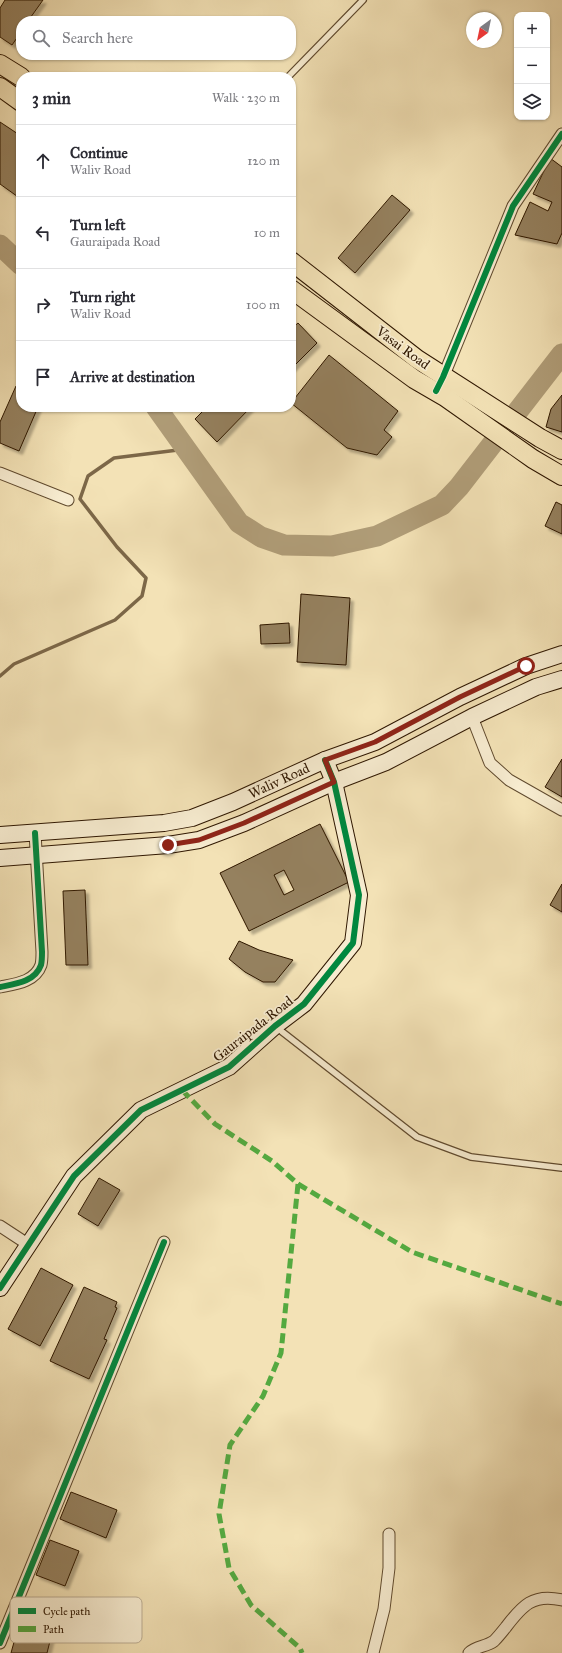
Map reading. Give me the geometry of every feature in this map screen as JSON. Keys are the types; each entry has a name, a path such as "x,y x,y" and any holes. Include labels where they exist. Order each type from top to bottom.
{"main road":[{"path":"0,64 16,74"},
{"path":"0,87 16,98"},
{"name":"Vasai Road","path":"296,265 360,317 417,359 445,388 533,459 562,476"},
{"name":"Vasai Road","path":"296,293 414,379 445,388 562,450"},
{"name":"Waliv Road","path":"0,835 164,823 192,818 233,802 325,760 375,742 460,697 526,666 562,654"},
{"name":"Waliv Road","path":"0,858 168,845 199,840 244,823 334,782 386,762 472,717 536,687 562,679"},
{"name":"Gauraipada Road","path":"0,1288 74,1176 141,1110 229,1067 275,1026 304,1004 353,942 359,895 334,782 325,760"}],"street":[{"path":"445,388 513,206 562,134"},
{"path":"0,473 68,500"},
{"path":"472,717 490,763 509,780 562,810"},
{"path":"0,987 25,982 34,975 41,966 42,952 35,833"},
{"path":"0,1226 29,1244"},
{"path":"19,1597 164,1242"},
{"path":"373,1653 384,1609 389,1568 389,1534"},
{"path":"469,1653 472,1649 493,1642 527,1603 538,1598 552,1597 562,1600"},
{"path":"0,1643 10,1619"}],"lane":[{"path":"293,72 363,0"},
{"path":"275,1026 417,1137 471,1157 562,1168"}],"building":[{"path":"5,0 43,0 32,16 16,16 16,39 12,45 0,37 0,8"},
{"path":"0,122 16,133 16,195 0,184"},
{"path":"550,158 562,167 562,233 557,244 515,235 530,202 548,211 552,202 533,194"},
{"path":"392,195 410,210 355,273 338,258"},
{"path":"298,323 317,343 296,364 296,325"},
{"path":"329,355 398,411 384,430 392,437 377,455 347,448 296,407 296,397"},
{"path":"16,386 16,412 36,412 19,451 0,443 0,422"},
{"path":"562,395 562,432 546,427 551,409"},
{"path":"202,412 246,412 217,442 195,419"},
{"path":"556,502 562,505 562,534 545,526"},
{"path":"301,594 350,598 346,665 297,662"},
{"path":"289,623 290,643 261,644 260,625"},
{"path":"562,759 562,797 545,787"},
{"path":"320,824 349,882 249,931 220,873","holes":["284,870 294,890 284,895 274,875"]},
{"path":"562,884 562,912 550,905"},
{"path":"85,890 88,965 66,965 63,891"},
{"path":"239,941 259,950 293,960 275,982 263,982 245,972 229,959"},
{"path":"99,1178 120,1190 98,1226 78,1214"},
{"path":"41,1268 73,1285 40,1346 8,1329"},
{"path":"84,1287 117,1302 115,1307 117,1308 104,1339 107,1340 89,1379 50,1361"},
{"path":"71,1492 117,1510 106,1538 60,1519"},
{"path":"50,1540 79,1551 65,1586 36,1575"},
{"path":"14,1643 50,1643 47,1653 11,1653"}],"waterway":[{"path":"0,245 16,260"},
{"path":"160,412 239,523 261,537 284,545 332,546 377,536 442,505 459,487 562,354"},
{"path":"0,676 14,664 115,620 142,596 146,578 117,547 80,499 88,476 114,458 186,449"}],"marked path":[{"path":"182,1090 215,1124 272,1161 298,1184 281,1353 263,1396 230,1445 219,1514 229,1568 251,1605 300,1648 302,1653"},
{"path":"298,1184 412,1252 562,1304"}],"cycle path":[{"path":"436,391 513,206 562,134"},
{"path":"0,1288 74,1176 141,1110 229,1067 275,1026 304,1004 353,943 359,895 334,782 325,760"},
{"path":"0,987 29,979 38,971 41,965 42,952 35,833"},
{"path":"19,1597 164,1242"},
{"path":"0,1643 10,1619"}],"route":[{"path":"168,845 199,840 244,823 334,782 325,760 375,742 460,697 526,666"}]}
